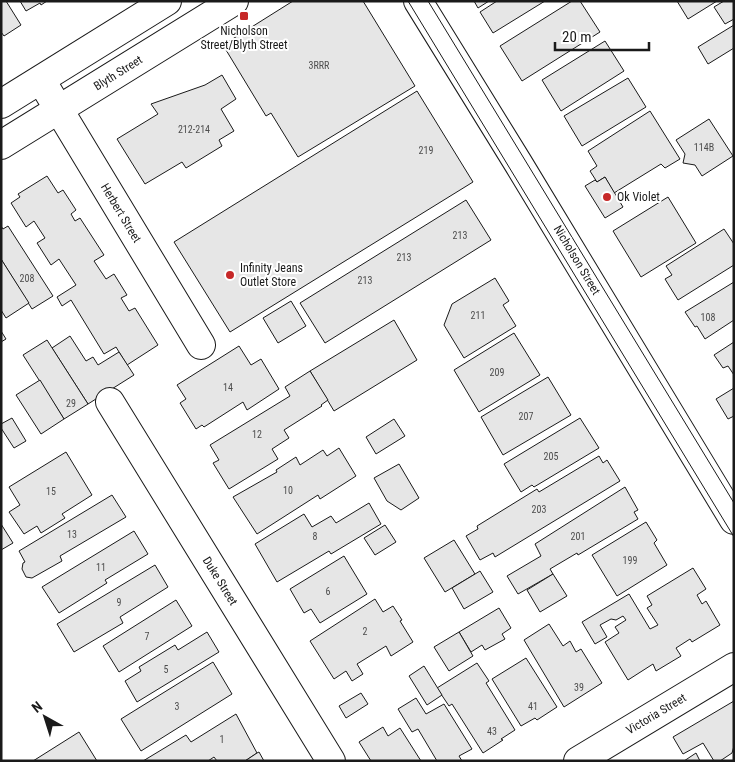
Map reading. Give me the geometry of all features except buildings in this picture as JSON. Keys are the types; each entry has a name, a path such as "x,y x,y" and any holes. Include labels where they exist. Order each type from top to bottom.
{"street":[{"path":"1,104 167,1"},
{"name":"Blyth Street","path":"1,145 234,1"},
{"name":"Nicholson Street","path":"418,1 734,520"},
{"name":"Herbert Street","path":"42,80 201,346"},
{"name":"Duke Street","path":"110,402 331,761"},
{"name":"Victoria Street","path":"578,761 734,667"}],"tram line":[{"path":"408,1 734,537"},
{"path":"428,1 734,503"}],"place":[{"name":"Nicholson Street/Blyth Street","path":"244,16"},
{"name":"Ok Violet","path":"607,197"},
{"name":"Infinity Jeans Outlet Store","path":"230,275"}]}
